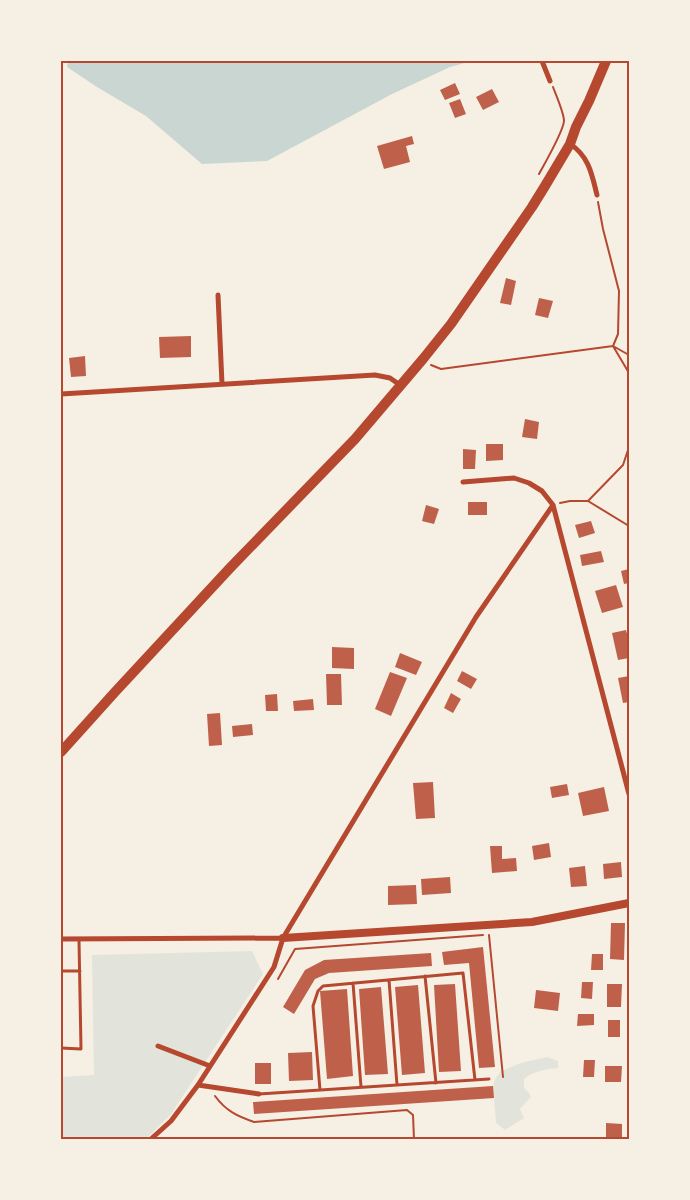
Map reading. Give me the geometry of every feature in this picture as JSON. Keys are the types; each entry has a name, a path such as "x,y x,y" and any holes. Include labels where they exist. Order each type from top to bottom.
{"highway":[{"path":"61,752 230,568 355,439 423,360 457,316 545,186 570,144 606,61"}],"street":[{"path":"542,61 550,81"},
{"path":"570,144 579,149 590,168 596,195"},
{"path":"218,295 222,384"},
{"path":"61,394 376,376 390,378 400,385"},
{"path":"463,482 514,478 529,483 542,491 553,505 629,794"},
{"path":"151,1139 171,1121 198,1085 274,967 283,938 476,617 553,505"},
{"path":"61,939 283,938 532,922 629,903"},
{"path":"158,1046 210,1066"},
{"path":"198,1085 259,1094"}],"lane":[{"path":"61,1048 81,1049 79,939"},
{"path":"61,972 80,971"},
{"path":"320,1090 313,1006 318,991 323,986 463,973 475,1080"},
{"path":"425,976 436,1082"},
{"path":"389,980 397,1085"},
{"path":"353,983 361,1087"},
{"path":"259,1094 489,1079"}],"path":[{"path":"545,186 536,180 560,134 564,120 550,81"},
{"path":"596,195 618,291 618,334 613,346"},
{"path":"613,346 629,373"},
{"path":"423,360 441,369 613,346 629,355"},
{"path":"588,501 623,465 629,447"},
{"path":"553,505 570,501 588,501 629,526"},
{"path":"488,925 503,1077"},
{"path":"208,1086 222,1106 240,1117 254,1122 407,1110 413,1115 414,1139"}],"shaded area":[{"path":"68,61 472,61 450,67 392,94 267,161 202,164 146,116 67,67"},
{"path":"252,951 263,974 171,1114 146,1139 61,1139 61,1077 94,1075 92,955"},
{"path":"547,1057 558,1061 558,1068 540,1071 524,1079 524,1088 531,1097 520,1109 524,1118 505,1130 496,1123 493,1086 495,1079 501,1071 521,1063"}],"building":[{"path":"455,83 460,94 445,100 440,90"},
{"path":"492,89 499,102 483,110 476,97"},
{"path":"460,99 466,114 455,118 449,103"},
{"path":"412,136 414,144 406,146 410,162 384,169 377,146"},
{"path":"506,278 516,281 511,305 500,303"},
{"path":"539,298 553,301 548,318 535,315"},
{"path":"191,336 191,357 160,358 159,337"},
{"path":"85,356 86,376 71,377 69,358"},
{"path":"525,419 539,422 537,439 522,437"},
{"path":"486,444 503,444 503,460 486,461"},
{"path":"463,449 476,450 475,469 463,469"},
{"path":"468,502 487,502 487,515 468,515"},
{"path":"426,505 439,509 434,524 422,521"},
{"path":"591,521 595,533 579,538 575,525"},
{"path":"601,551 604,562 582,566 580,555"},
{"path":"629,569 629,583 624,584 621,571"},
{"path":"616,585 623,607 602,613 595,591"},
{"path":"626,630 629,641 629,658 618,660 612,633"},
{"path":"332,647 354,648 354,669 332,668"},
{"path":"400,653 422,662 416,675 395,667"},
{"path":"462,671 477,679 471,689 457,681"},
{"path":"390,672 407,678 391,716 375,709"},
{"path":"326,674 341,674 342,705 327,705"},
{"path":"629,676 629,702 623,703 618,678"},
{"path":"451,693 461,699 453,713 444,708"},
{"path":"277,694 278,711 266,711 265,695"},
{"path":"313,699 314,710 294,711 293,701"},
{"path":"220,713 222,745 209,746 207,714"},
{"path":"252,724 253,735 233,737 232,726"},
{"path":"433,782 435,818 416,819 413,783"},
{"path":"567,784 569,795 552,798 550,787"},
{"path":"604,787 609,811 583,816 578,793"},
{"path":"549,843 551,857 534,860 532,846"},
{"path":"490,846 502,846 502,859 516,858 517,871 492,873"},
{"path":"621,862 622,877 604,879 603,864"},
{"path":"585,866 587,886 571,887 569,868"},
{"path":"450,877 451,893 422,895 421,879"},
{"path":"416,885 417,904 388,905 388,886"},
{"path":"611,923 625,923 624,960 610,959"},
{"path":"483,947 495,1067 479,1068 469,963 444,965 442,952"},
{"path":"431,953 432,966 329,973 315,979 294,1014 283,1007 305,970 324,960"},
{"path":"592,954 603,954 603,970 591,970"},
{"path":"582,982 593,982 592,999 581,998"},
{"path":"455,984 461,1071 439,1072 434,985"},
{"path":"607,984 622,984 621,1007 607,1007"},
{"path":"418,985 425,1073 402,1075 395,987"},
{"path":"381,987 388,1074 365,1075 359,989"},
{"path":"347,989 353,1076 327,1079 320,991"},
{"path":"536,990 560,993 558,1011 534,1008"},
{"path":"578,1014 594,1014 594,1025 577,1026"},
{"path":"608,1020 620,1020 620,1037 608,1037"},
{"path":"312,1052 313,1080 289,1081 288,1053"},
{"path":"584,1060 595,1060 594,1077 583,1077"},
{"path":"255,1063 271,1063 271,1084 255,1084"},
{"path":"605,1066 622,1066 621,1082 605,1082"},
{"path":"493,1086 494,1098 254,1114 253,1102"},
{"path":"606,1123 622,1124 622,1139 606,1139"}]}
